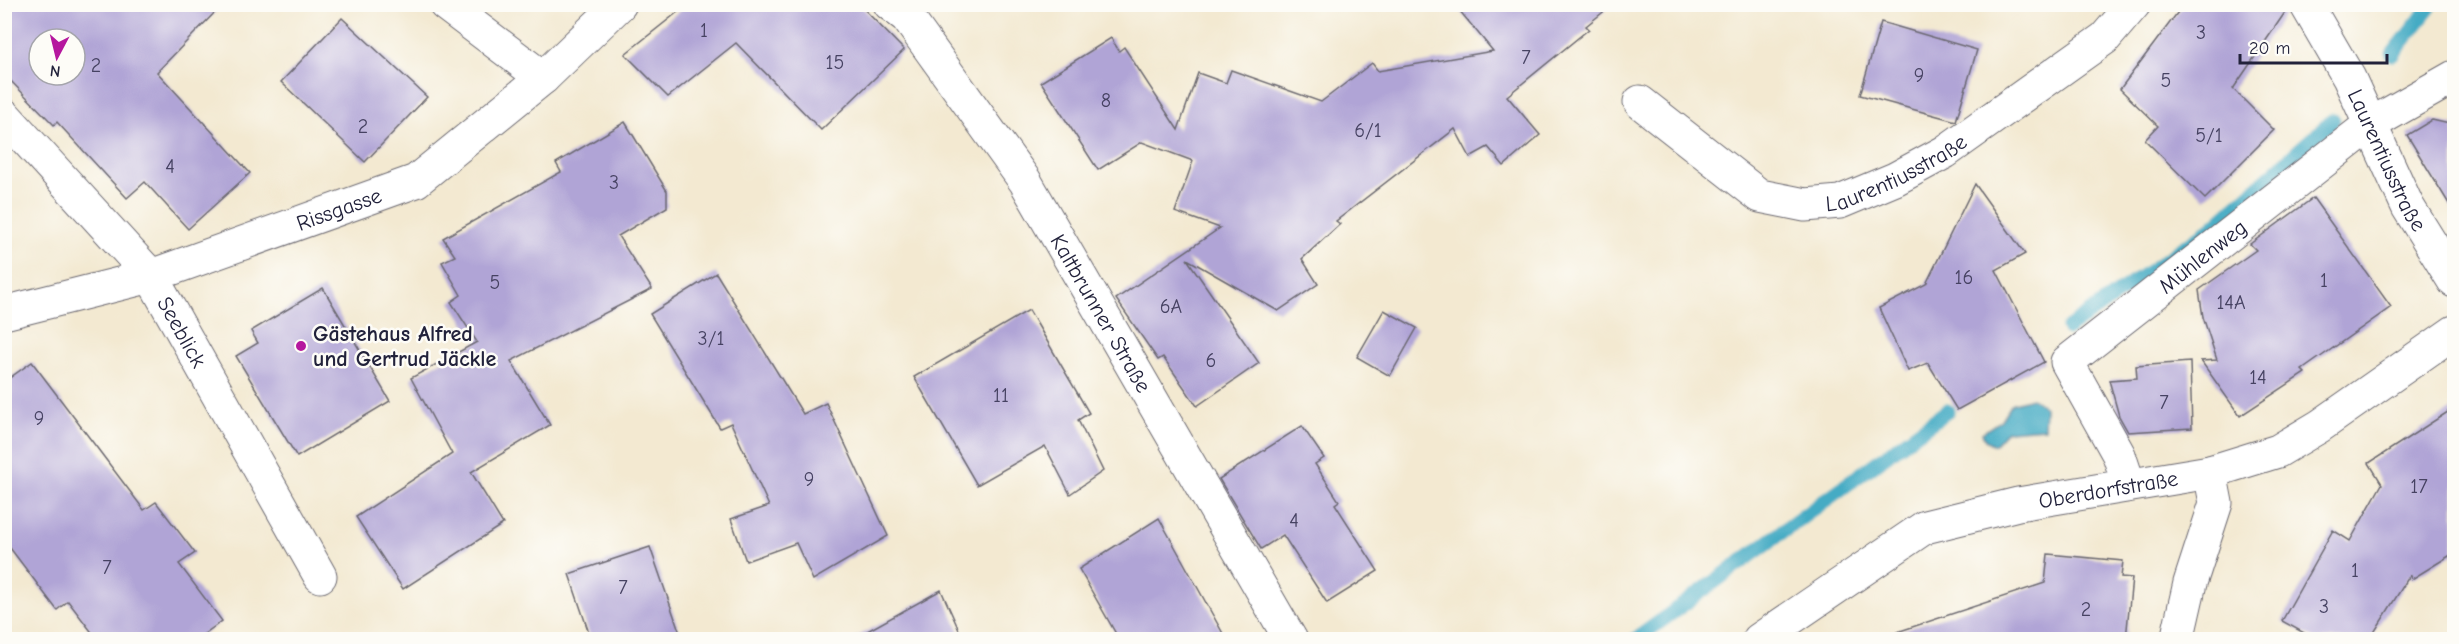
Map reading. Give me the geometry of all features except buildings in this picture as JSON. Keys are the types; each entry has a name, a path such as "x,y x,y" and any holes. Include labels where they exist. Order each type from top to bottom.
{"street":[{"path":"445,4 543,78"},
{"name":"Rissgasse","path":"4,313 151,276 416,181 543,78 620,4"},
{"name":"Kaltbrunner Straße","path":"890,4 907,17 1025,181 1291,639"},
{"name":"Laurentiusstraße","path":"1640,102 1760,195 1805,205 1840,202 1895,179 1945,152 2105,38 2134,4"},
{"name":"Laurentiusstraße","path":"2306,4 2349,78 2408,207 2454,281"},
{"name":"Mühlenweg","path":"2129,485 2119,455 2067,362 2368,116 2454,77"},
{"name":"Seeblick","path":"4,115 151,276 320,576"},
{"name":"Oberdorfstraße","path":"1759,639 1925,527 2018,504 2210,472 2278,451 2320,426 2454,332"},
{"path":"2177,639 2190,583 2216,502 2210,472"}],"water":[{"path":"2032,398 2045,408 2044,428 2007,431 1994,445 1985,440 1982,433 2001,420 2011,404"}],"waterway":[{"path":"2393,54 2429,8"},
{"path":"2068,328 2211,229 2333,120"},
{"path":"1635,640 1947,411"}],"place":[{"name":"Gästehaus Alfred und Gertrud Jäckle","path":"301,346"}]}
